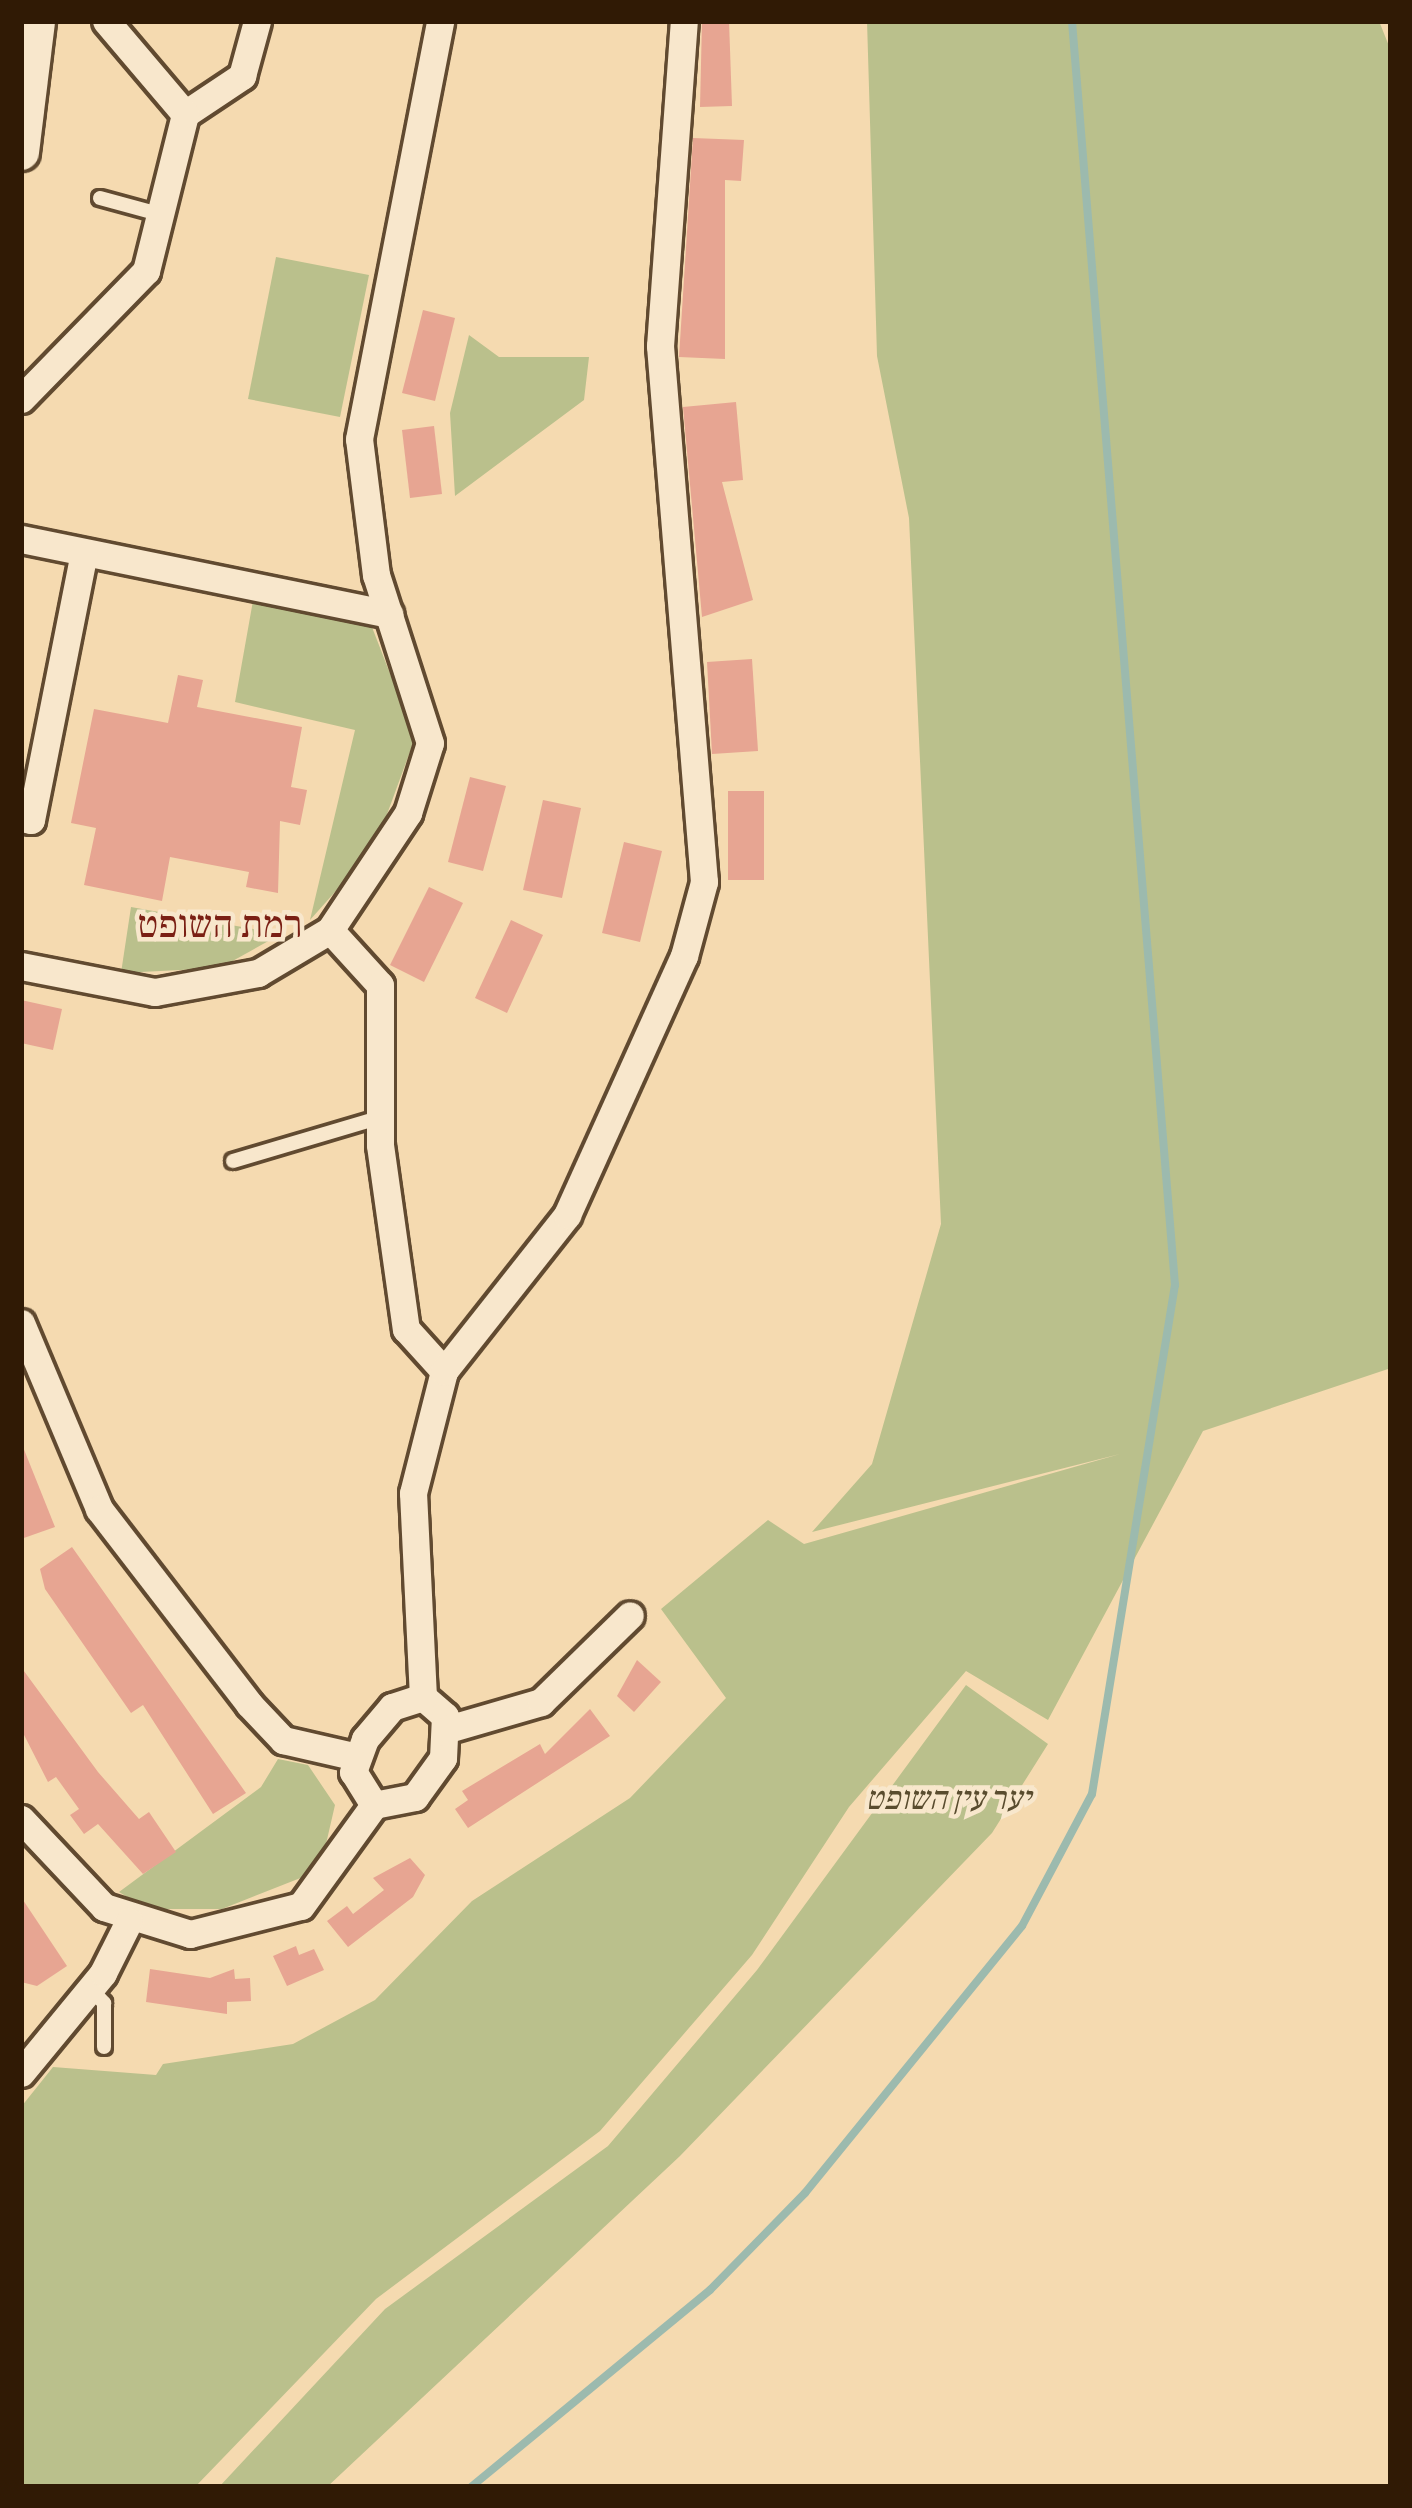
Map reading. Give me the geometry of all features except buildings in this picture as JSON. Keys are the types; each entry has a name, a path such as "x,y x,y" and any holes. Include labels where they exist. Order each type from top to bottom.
{"street":[{"path":"21,152 37,21"},
{"path":"106,21 185,113"},
{"path":"21,399 146,271 185,113 242,76 257,21"},
{"path":"21,966 112,990 189,989 259,973 330,930 381,864 430,743 388,614 359,440 440,21"},
{"path":"448,1729 423,1697 413,1493 444,1371 567,1215 684,956 704,882 660,346 684,21"},
{"path":"21,539 388,614"},
{"path":"21,818 31,820 32,752 84,553"},
{"path":"330,930 380,985 379,1118 406,1329 444,1371"},
{"path":"21,1323 99,1509 249,1704 283,1739 357,1757"},
{"path":"448,1729 541,1702 630,1615"},
{"path":"374,1804 356,1783 357,1757 392,1707 423,1697"},
{"path":"21,1819 81,1889 129,1921 190,1934 273,1920 326,1884 374,1804 427,1787 448,1729"},
{"path":"21,2073 91,1988 129,1921"}],"lane":[{"path":"100,198 159,214"},
{"path":"233,1161 379,1118"},
{"path":"91,1988 104,2002 104,2048"}],"green space":[{"path":"867,21 1379,21 1391,51 1391,1368 1203,1431 1048,1720 966,1671 849,1807 752,1955 600,2131 376,2299 195,2487 21,2487 21,2107 53,2067 156,2075 163,2064 293,2044 375,2000 472,1901 630,1798 726,1698 661,1609 768,1520 804,1544 1120,1454 812,1532 872,1464 941,1224 909,518 877,356"},
{"path":"276,257 369,275 340,417 248,399"},
{"path":"469,335 499,357 589,357 584,400 455,496 450,413"},
{"path":"254,595 370,622 415,738 375,847 310,920 355,730 235,702"},
{"path":"131,907 281,934 220,968 121,973"},
{"name":"יער עין השופט","path":"966,1685 1048,1744 992,1833 680,2156 327,2487 219,2487 385,2309 608,2146 757,1970"},
{"path":"278,1759 308,1765 335,1805 323,1857 303,1877 222,1909 147,1909 119,1892 261,1787"}],"waterway":[{"path":"471,2487 710,2290 805,2193 1022,1926 1092,1794 1175,1285 1072,21"}],"district":[{"name":"רמת השופט","path":"220,924"}]}
